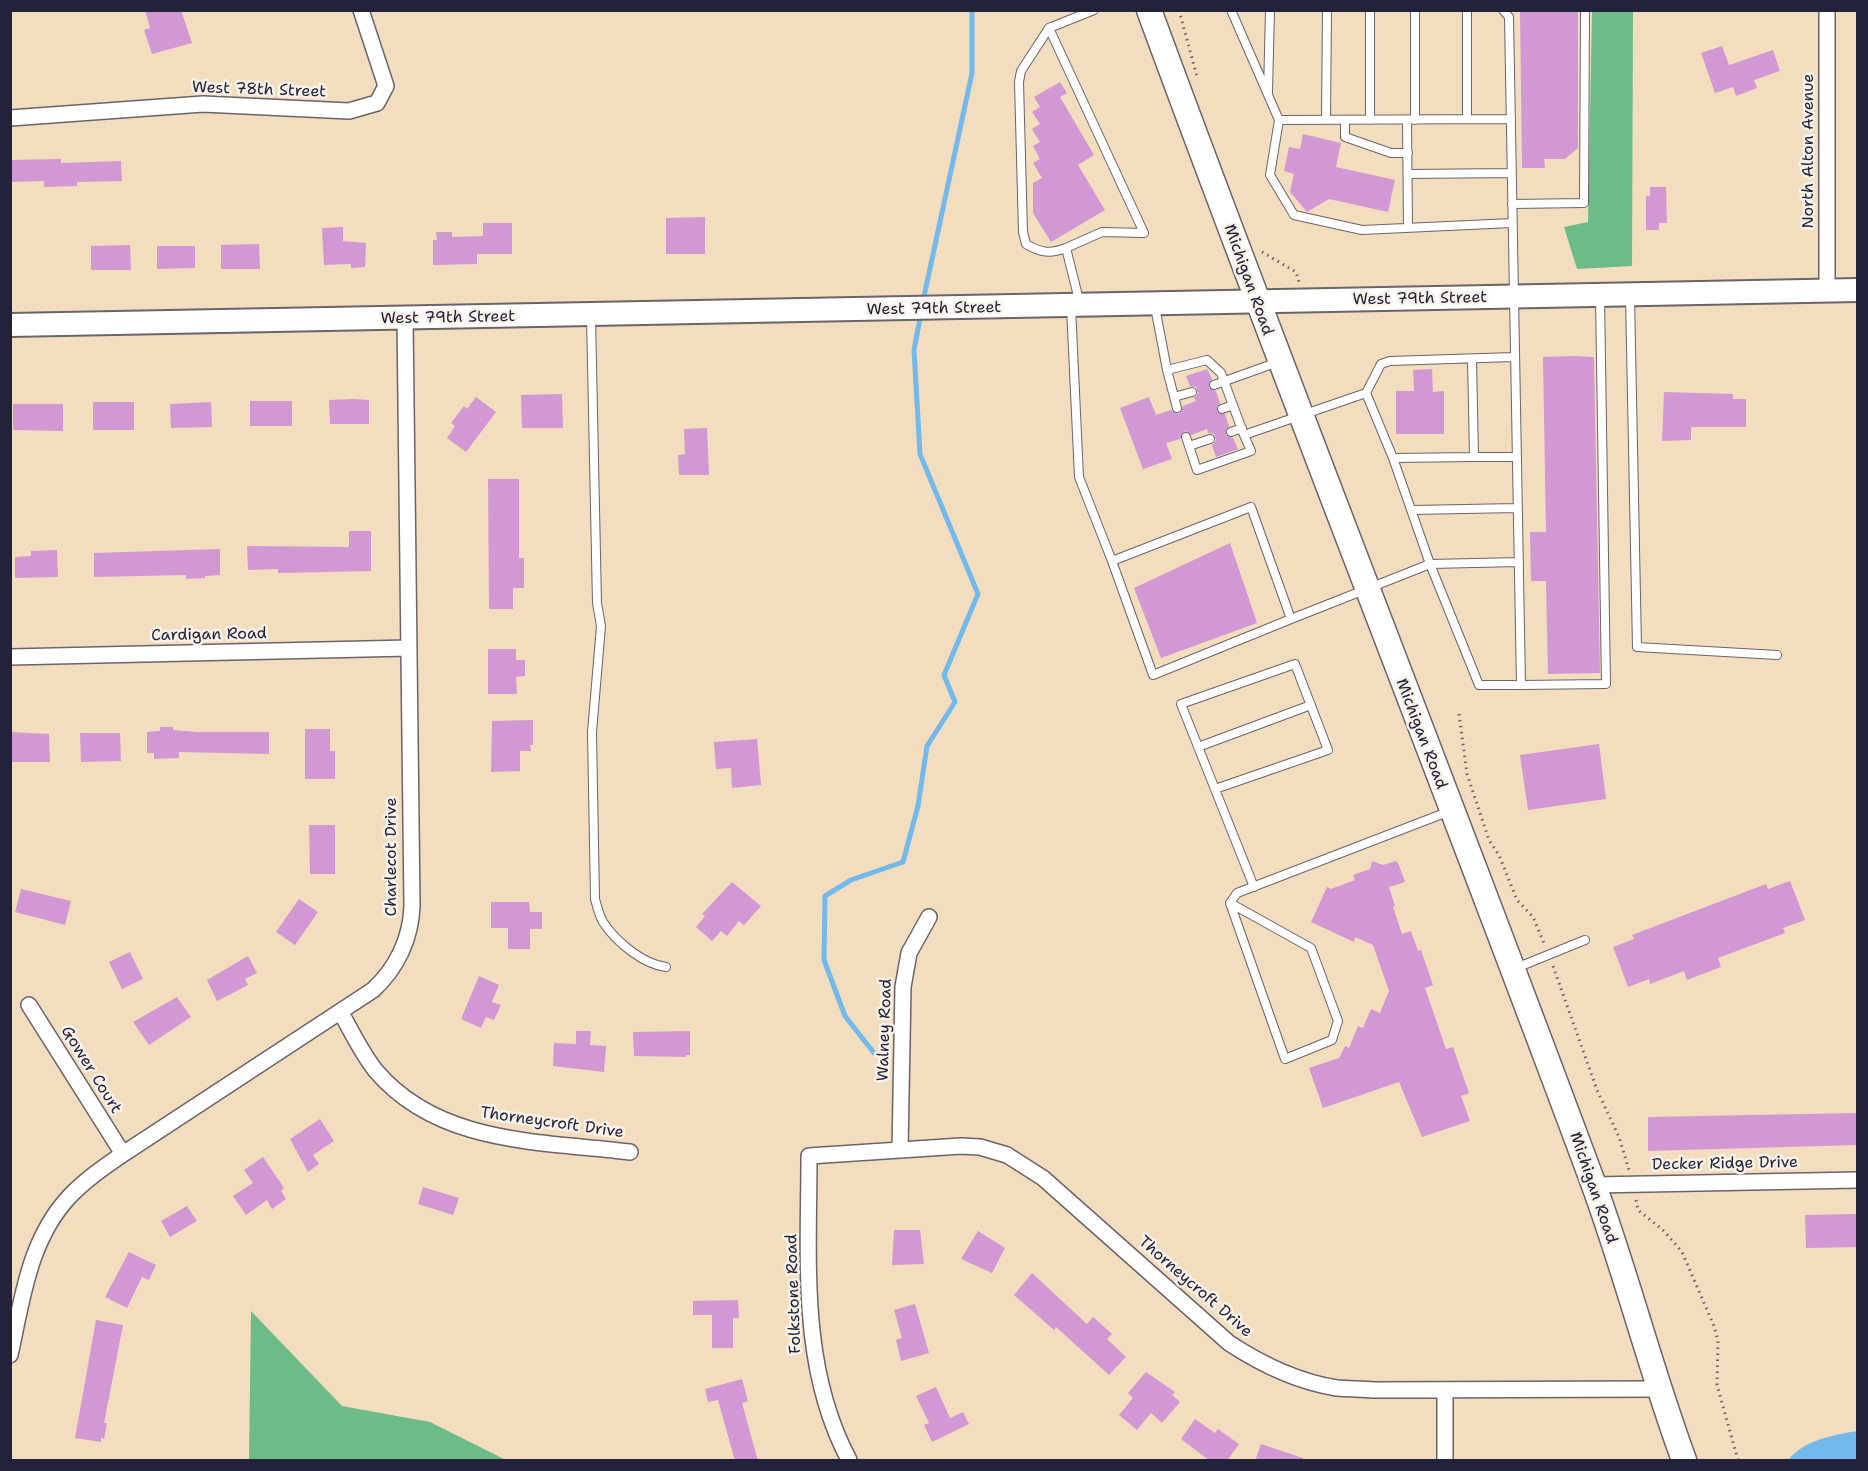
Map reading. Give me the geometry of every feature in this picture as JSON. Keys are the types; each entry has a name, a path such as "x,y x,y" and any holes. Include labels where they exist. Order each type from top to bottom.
{"main road":[{"name":"Michigan Road","path":"1149,10 1279,362 1594,1185 1658,1389 1684,1461"},
{"name":"West 79th Street","path":"10,325 1155,306 1857,290"}],"street":[{"name":"West 78th Street","path":"10,118 203,104 349,111 376,103 386,86 361,10"},
{"name":"North Alton Avenue","path":"1827,10 1827,291"},
{"name":"Charlecot Drive","path":"10,1355 28,1274 42,1237 69,1197 92,1176 123,1154 374,990 387,976 402,952 410,926 405,318"},
{"name":"Cardigan Road","path":"10,657 409,648"},
{"name":"Walney Road","path":"900,1150 903,987 909,953 929,917"},
{"name":"Gower Court","path":"29,1005 123,1154"},
{"name":"Thorneycroft Drive","path":"341,1013 367,1058 386,1083 407,1101 437,1119 478,1133 630,1152"},
{"name":"Thorneycroft Drive","path":"809,1156 951,1146 980,1147 1026,1164 1229,1343 1278,1370 1307,1381 1337,1388 1658,1389"},
{"name":"Folkstone Road","path":"809,1156 812,1340 826,1408 849,1461"},
{"name":"Decker Ridge Drive","path":"1594,1185 1857,1180"},
{"path":"1445,1390 1445,1461"}],"lane":[{"path":"1049,28 1144,233 1102,232 1050,254 1026,244 1023,232 1019,82 1021,71 1049,28 1094,10"},
{"path":"1231,10 1279,120 1270,175 1294,215 1362,230 1512,223"},
{"path":"1268,96 1270,10"},
{"path":"1326,120 1327,10"},
{"path":"1370,10 1370,120"},
{"path":"1408,228 1408,153 1415,10"},
{"path":"1467,10 1467,119"},
{"path":"1503,10 1509,17 1521,685"},
{"path":"1512,204 1584,204 1585,10"},
{"path":"1279,120 1511,119"},
{"path":"1345,120 1345,137 1391,153 1408,153"},
{"path":"1408,174 1511,173"},
{"path":"1066,248 1076,306 1079,477 1153,675 1430,564 1518,562"},
{"path":"1366,393 1393,458 1430,564 1479,686 1606,684 1600,295"},
{"path":"1630,295 1637,647 1777,655"},
{"path":"1155,306 1177,408"},
{"path":"591,315 591,445 597,603 600,626 592,732 595,899 601,920 613,934 651,965 666,967"},
{"path":"1231,432 1243,432 1366,393 1381,364 1390,361 1514,357"},
{"path":"1472,359 1474,456"},
{"path":"1167,370 1208,360 1221,373 1251,451 1197,470 1186,437"},
{"path":"1214,385 1279,362"},
{"path":"1174,397 1192,392"},
{"path":"1222,409 1233,405"},
{"path":"1189,447 1210,439"},
{"path":"1393,458 1516,457"},
{"path":"1112,561 1251,507 1291,619"},
{"path":"1412,510 1517,508"},
{"path":"1215,789 1328,750 1295,664 1181,704 1254,887"},
{"path":"1198,747 1311,705"},
{"path":"1230,903 1237,893 1451,811"},
{"path":"1230,903 1311,948 1338,1021 1332,1040 1285,1059 1230,903"},
{"path":"1512,969 1585,940"}],"path":[{"path":"1179,10 1200,86"},
{"path":"1259,244 1263,254 1296,272"},
{"path":"1459,714 1467,774 1489,840 1499,855 1517,900 1533,917 1549,954 1597,1090 1619,1137 1638,1210 1664,1231 1682,1252 1714,1326 1718,1341 1717,1385 1738,1461"}],"green space":[{"path":"1592,11 1633,11 1632,266 1577,269 1564,227 1588,222"},
{"path":"251,1311 342,1406 430,1422 506,1460 249,1460"}],"water":[{"path":"1857,1431 1857,1460 1788,1460 1811,1443"}],"building":[{"path":"145,10 181,10 192,43 152,54 144,30 150,28"},
{"path":"1520,10 1578,10 1578,148 1565,159 1544,159 1545,168 1522,168"},
{"path":"1722,46 1729,65 1773,50 1780,71 1754,80 1757,88 1736,96 1733,87 1715,93 1701,53"},
{"path":"1060,82 1067,93 1060,97 1094,155 1078,165 1105,210 1051,242 1033,213 1033,183 1042,178 1033,163 1040,159 1033,146 1040,142 1032,129 1040,124 1032,112 1040,107 1034,97"},
{"path":"1303,134 1341,143 1336,167 1395,180 1388,212 1329,199 1307,212 1290,192 1294,174 1284,171 1289,147 1300,149"},
{"path":"61,159 61,163 121,161 122,181 77,182 77,186 44,187 44,181 10,182 10,160"},
{"path":"1650,187 1666,187 1667,223 1659,223 1659,230 1646,230 1646,196 1650,196"},
{"path":"705,217 705,254 666,254 666,218"},
{"path":"483,223 512,223 512,254 477,254 477,264 433,265 433,240 437,240 436,232 452,232 452,237 483,236"},
{"path":"343,227 343,241 366,243 365,267 351,268 351,264 324,265 322,228"},
{"path":"259,244 260,269 221,269 221,245"},
{"path":"130,245 131,270 91,270 91,246"},
{"path":"157,246 195,246 195,268 157,269"},
{"path":"1543,357 1594,357 1600,673 1548,674 1546,581 1531,581 1530,532 1546,532"},
{"path":"1207,369 1212,379 1209,388 1216,391 1220,403 1217,412 1225,414 1229,426 1226,435 1233,438 1238,449 1216,457 1212,445 1216,440 1214,434 1208,433 1207,429 1191,435 1185,431 1180,439 1166,443 1172,459 1143,469 1120,408 1149,397 1156,415 1171,410 1179,414 1183,406 1196,401 1194,398 1198,393 1196,387 1190,386 1186,376"},
{"path":"1432,369 1433,392 1444,391 1444,434 1396,434 1396,391 1414,391 1413,370"},
{"path":"1664,392 1733,394 1733,399 1746,399 1746,427 1691,427 1691,440 1662,441"},
{"path":"562,394 563,428 522,428 521,395"},
{"path":"476,397 496,412 466,452 447,438 455,426 451,423 464,406 467,409"},
{"path":"329,400 369,400 369,424 330,424"},
{"path":"250,401 292,401 292,426 250,426"},
{"path":"93,402 134,402 134,430 93,430"},
{"path":"211,402 212,427 171,428 170,404"},
{"path":"13,404 63,404 63,431 13,430"},
{"path":"707,428 709,475 679,475 678,455 685,454 684,429"},
{"path":"488,479 519,479 519,558 524,558 524,588 513,588 513,609 489,609"},
{"path":"349,531 371,531 371,571 278,573 278,569 248,570 247,546 349,547"},
{"path":"1230,543 1257,623 1161,658 1134,588"},
{"path":"220,549 220,575 186,579 186,575 94,577 94,553"},
{"path":"57,550 58,577 15,578 15,557 31,556 31,551"},
{"path":"488,649 516,649 516,660 525,660 525,676 516,677 517,694 488,694"},
{"path":"533,720 533,745 530,745 531,751 520,751 520,771 491,772 492,721"},
{"path":"160,727 196,732 269,732 269,754 179,752 179,758 154,759 154,753 147,753 147,732 160,731"},
{"path":"305,729 330,729 330,751 335,751 335,779 305,779"},
{"path":"10,732 49,734 50,762 10,762"},
{"path":"80,733 120,733 121,761 81,762"},
{"path":"757,739 761,785 732,788 731,768 716,769 714,742"},
{"path":"1599,744 1606,799 1528,810 1520,755"},
{"path":"309,825 335,825 335,874 310,874"},
{"path":"1372,861 1383,865 1396,861 1399,865 1405,882 1389,887 1395,906 1393,907 1402,934 1411,931 1418,951 1421,950 1433,985 1425,988 1446,1049 1453,1047 1469,1093 1461,1096 1470,1121 1422,1137 1399,1082 1323,1108 1309,1068 1339,1058 1345,1046 1349,1048 1358,1026 1363,1028 1371,1009 1380,1013 1389,991 1373,945 1355,937 1354,942 1311,922 1327,887 1331,889 1355,880 1353,875 1370,869"},
{"path":"1790,881 1805,920 1783,928 1785,933 1718,958 1721,967 1687,980 1684,971 1650,984 1649,979 1628,987 1613,947 1634,939 1632,935 1766,884 1768,889"},
{"path":"732,882 761,906 744,925 739,921 727,936 721,931 712,941 696,927 705,916 702,914"},
{"path":"21,889 71,901 65,925 15,912"},
{"path":"299,899 318,912 295,945 276,932"},
{"path":"491,902 529,902 530,912 542,912 542,929 530,929 530,949 508,949 508,928 491,928"},
{"path":"130,952 143,979 122,989 109,962"},
{"path":"248,956 257,973 245,979 248,985 217,1001 207,980"},
{"path":"479,976 499,985 492,1002 501,1005 494,1020 486,1017 481,1028 461,1019"},
{"path":"177,997 191,1017 149,1045 133,1022"},
{"path":"576,1031 591,1031 590,1045 606,1046 604,1072 553,1066 554,1043 576,1044"},
{"path":"690,1031 690,1055 686,1057 634,1056 633,1032"},
{"path":"1857,1113 1857,1145 1648,1151 1648,1117"},
{"path":"320,1119 334,1141 313,1155 319,1164 308,1172 290,1139"},
{"path":"263,1157 284,1188 281,1191 286,1199 272,1209 267,1200 246,1215 233,1196 253,1183 244,1170"},
{"path":"423,1187 459,1198 453,1215 418,1204"},
{"path":"187,1206 197,1221 170,1237 161,1221"},
{"path":"1857,1214 1857,1247 1806,1248 1805,1215"},
{"path":"894,1230 920,1230 924,1264 892,1265"},
{"path":"978,1231 1005,1248 992,1273 961,1259"},
{"path":"129,1252 156,1265 149,1280 142,1277 127,1308 105,1297"},
{"path":"1032,1273 1087,1324 1093,1317 1112,1334 1107,1339 1126,1357 1109,1375 1056,1327 1054,1330 1014,1295"},
{"path":"738,1300 739,1318 733,1318 733,1348 712,1348 712,1315 693,1315 693,1301"},
{"path":"915,1304 929,1353 901,1361 896,1340 902,1338 894,1310"},
{"path":"96,1320 123,1325 104,1423 107,1423 104,1439 101,1438 101,1442 75,1438"},
{"path":"1146,1372 1175,1392 1172,1395 1180,1402 1162,1423 1151,1413 1137,1430 1119,1415 1133,1398 1128,1393"},
{"path":"742,1379 748,1401 742,1403 758,1461 735,1461 718,1400 708,1402 705,1389"},
{"path":"936,1387 950,1418 963,1412 969,1424 932,1442 924,1425 929,1423 916,1396"},
{"path":"1195,1419 1215,1433 1218,1429 1239,1444 1227,1461 1210,1461 1181,1439"},
{"path":"1261,1444 1303,1458 1303,1461 1255,1461"}],"waterway":[{"path":"923,301 972,73 972,10"},
{"path":"874,1053 845,1016 824,960 825,896 851,880 903,862 918,806 927,746 955,702 944,675 978,594 920,454 914,350 921,313"}]}
